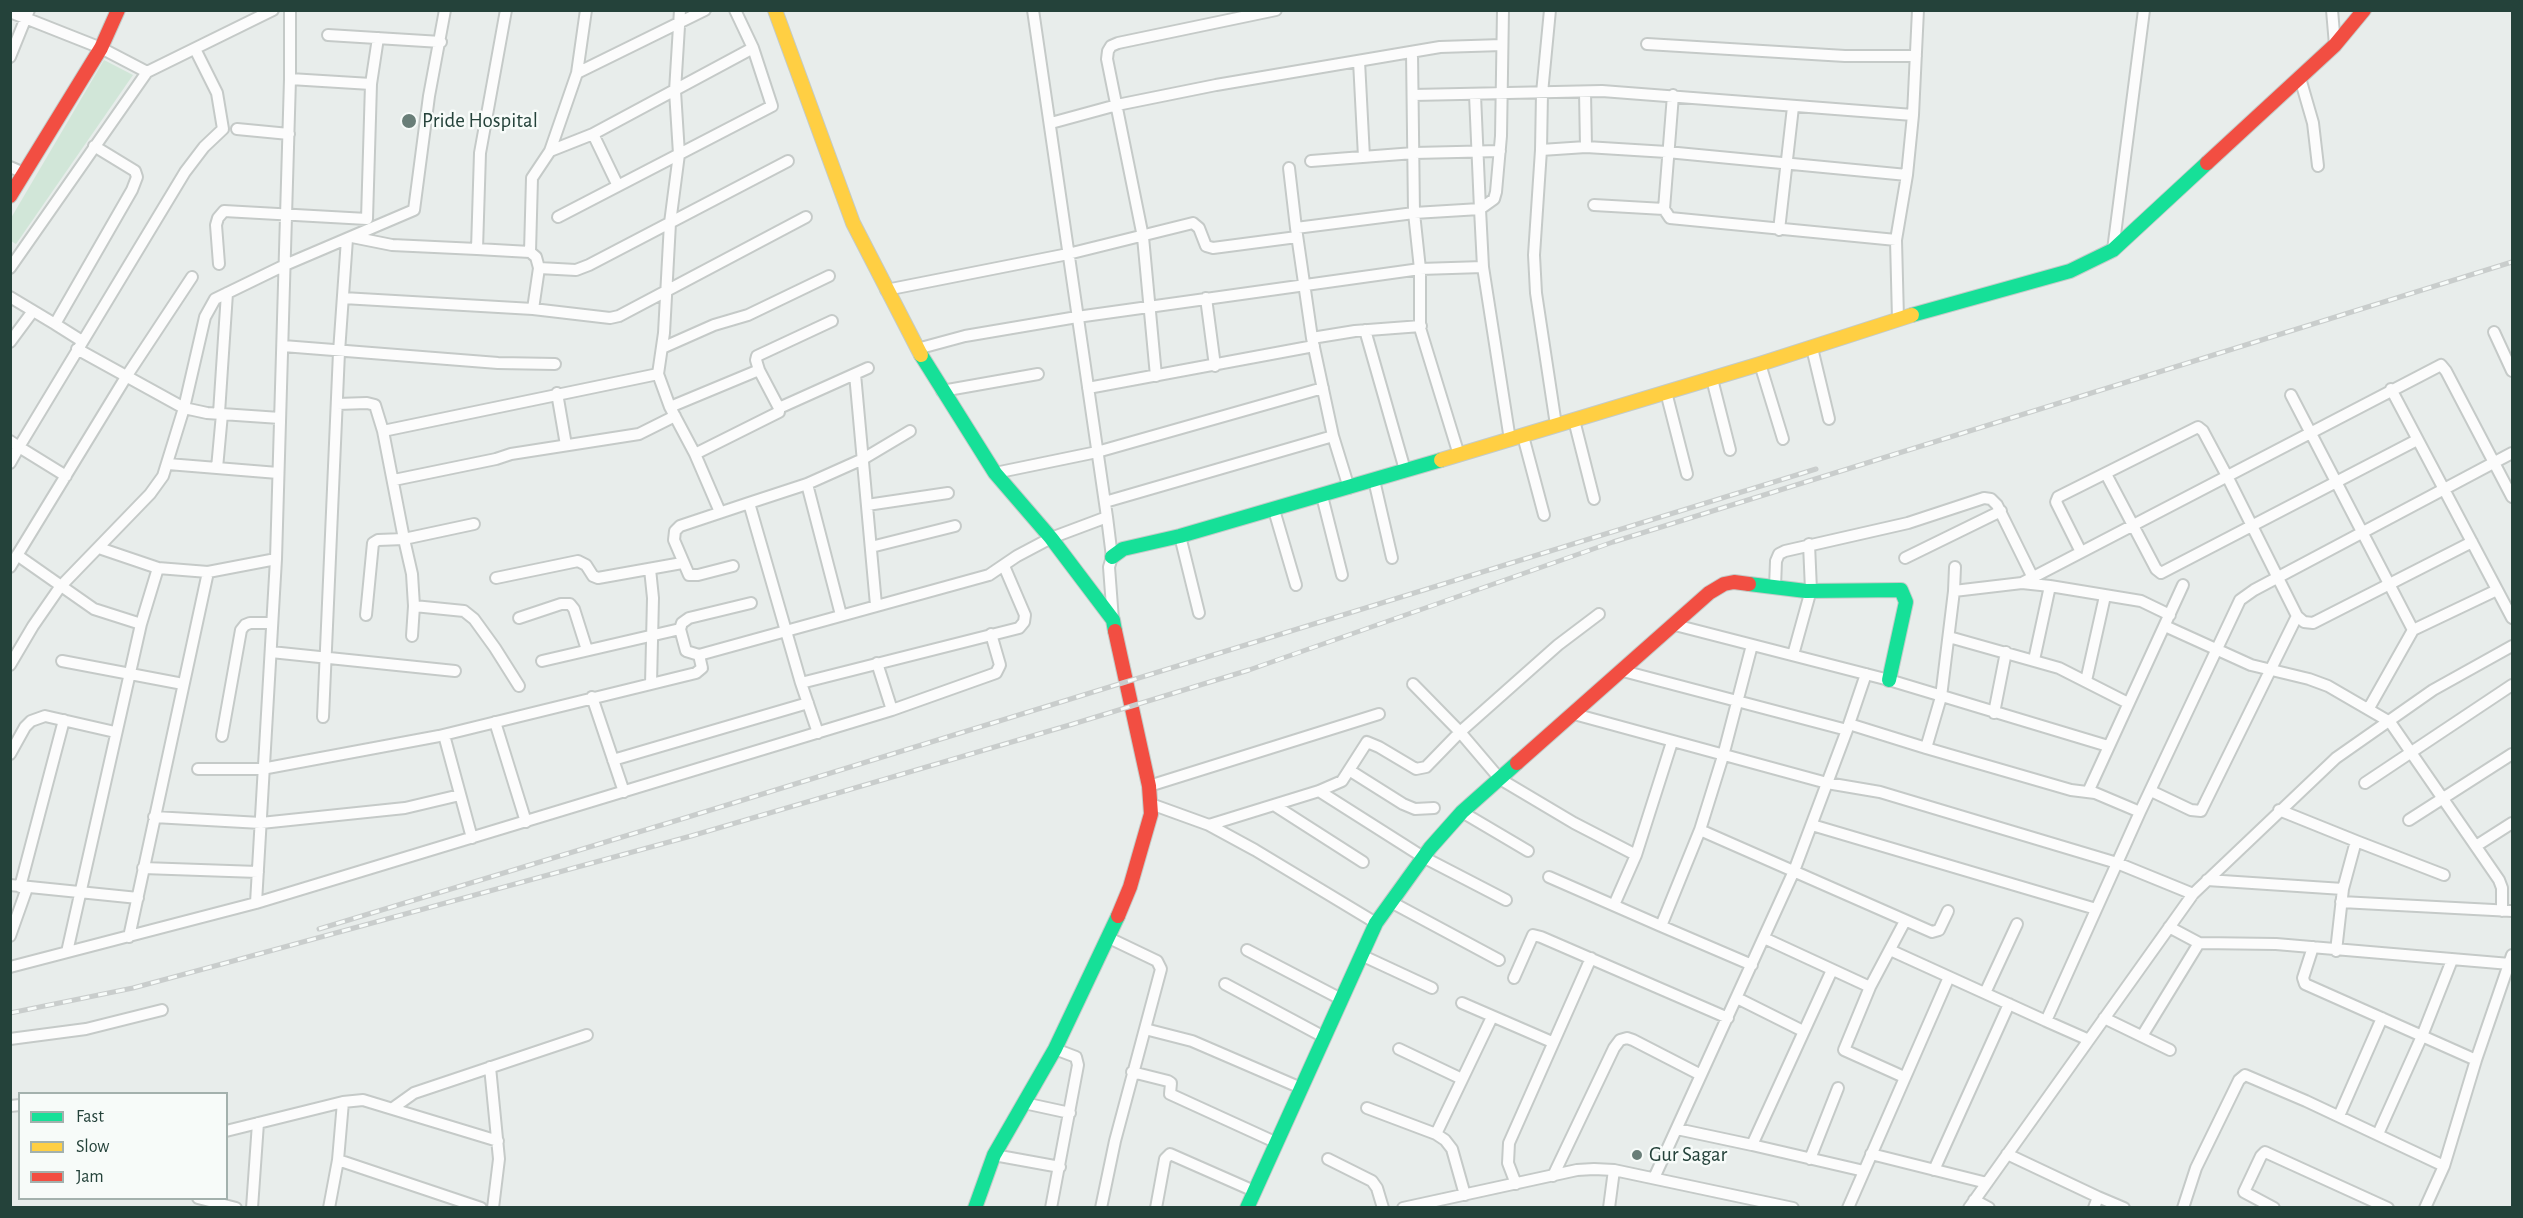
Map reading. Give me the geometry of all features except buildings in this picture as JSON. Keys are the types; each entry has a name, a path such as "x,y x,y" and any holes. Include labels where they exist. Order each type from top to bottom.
{"street":[{"path":"10,196 101,48 118,10"},
{"path":"13,261 147,72 273,10"},
{"path":"256,903 276,558 289,134 290,10"},
{"path":"10,665 60,587 150,494 163,476 184,408 207,310 215,299 285,265 414,210 429,96 446,10"},
{"path":"477,249 480,153 506,10"},
{"path":"530,252 532,178 550,151 577,73 586,10"},
{"path":"680,10 675,92 679,154 670,223 662,348 658,374 672,412 695,454 720,512"},
{"path":"577,73 705,10"},
{"path":"558,217 772,106 753,48 735,10"},
{"path":"775,10 853,223 917,350 995,473 1046,540 1113,620"},
{"path":"975,1208 994,1155 1056,1048 1109,938 1133,879 1147,834 1151,804 1113,620 1109,567 1112,557 1107,517 1033,10"},
{"path":"1156,376 1143,237 1107,59 1111,46 1276,10"},
{"path":"886,290 1068,254 1192,223 1199,228 1206,246 1213,248 1414,213 1480,209 1496,197 1500,151 1503,10"},
{"path":"1550,10 1542,93 1534,264 1536,293 1556,425"},
{"path":"1898,318 1896,240 1907,175 1913,115 1918,10"},
{"path":"2113,250 2144,10"},
{"path":"2332,10 2335,45"},
{"path":"1112,557 1123,549 1180,536 1322,496 1712,379 1898,318 2070,271 2113,250 2335,45 2364,10"},
{"path":"10,12 27,14 147,72"},
{"path":"10,57 27,14"},
{"path":"328,35 441,42"},
{"path":"219,264 216,225 222,213 227,210 367,219 372,84 378,38"},
{"path":"1647,44 1845,56 1916,56"},
{"path":"1051,123 1116,105 1216,85 1449,46 1502,45"},
{"path":"550,151 593,134 675,92 753,48"},
{"path":"10,462 15,444 80,345 185,172 204,147 223,129 217,93 195,50"},
{"path":"1412,52 1414,213 1420,269 1420,326 1459,455"},
{"path":"1359,61 1364,157"},
{"path":"2300,78 2313,123 2318,166"},
{"path":"290,80 372,84"},
{"path":"1413,94 1602,91 1913,115"},
{"path":"1585,92 1586,147"},
{"path":"1475,94 1483,267 1517,438 1544,515"},
{"path":"1674,95 1664,209 1670,218 1896,240"},
{"path":"1779,230 1793,107"},
{"path":"237,129 289,134"},
{"path":"593,134 618,186"},
{"path":"56,324 132,190 137,177 132,168 94,146"},
{"path":"1541,150 1586,147 1668,152 1907,175"},
{"path":"1311,161 1414,153 1500,151"},
{"path":"539,268 576,270 788,161"},
{"path":"10,167 24,173"},
{"path":"1289,168 1296,233 1313,342 1333,436 1349,488"},
{"path":"1594,205 1664,209"},
{"path":"343,298 533,309 610,318 619,316 806,217"},
{"path":"350,238 392,245 530,252 536,257 539,268 533,309"},
{"path":"323,717 328,657 339,352 350,238"},
{"path":"917,350 965,336 1077,316 1420,269 1483,267"},
{"path":"662,348 714,325 748,315 829,276"},
{"path":"10,567 126,377 192,277"},
{"path":"217,468 227,293"},
{"path":"10,297 56,324 80,345 126,377 184,408 220,414 280,418"},
{"path":"1206,298 1215,366"},
{"path":"10,342 33,310"},
{"path":"695,454 777,414 779,408 759,370 757,356 832,321"},
{"path":"1088,388 1215,366 1365,330 1420,326"},
{"path":"1365,330 1406,470"},
{"path":"2494,332 2512,371"},
{"path":"283,346 498,363 555,364"},
{"path":"1812,348 1829,419"},
{"path":"1760,364 1783,439"},
{"path":"2022,583 2441,364 2512,497"},
{"path":"779,408 868,368"},
{"path":"394,480 511,454 639,434 672,412 759,370"},
{"path":"383,431 557,393 658,374"},
{"path":"855,374 876,605"},
{"path":"942,391 1038,374"},
{"path":"1712,379 1730,450"},
{"path":"995,473 1097,452 1323,388"},
{"path":"2391,389 2512,618"},
{"path":"1666,392 1687,474"},
{"path":"557,393 566,445"},
{"path":"2291,395 2413,630"},
{"path":"337,404 368,403 375,405 394,480 411,574 414,606 412,636"},
{"path":"1574,420 1594,500"},
{"path":"2081,552 2056,499 2198,427 2203,431 2227,476 2297,616 2304,622 2313,623 2472,542"},
{"path":"732,567 692,576 682,563 674,540 675,531 680,526 807,484 863,459 910,431"},
{"path":"1105,502 1333,436"},
{"path":"2106,474 2156,569 2161,573 2417,440"},
{"path":"15,444 66,476"},
{"path":"2046,1021 2140,812 2218,651 2240,600 2254,590 2512,453"},
{"path":"168,464 278,473"},
{"path":"1374,480 1392,558"},
{"path":"807,484 841,615"},
{"path":"867,505 948,493"},
{"path":"1322,496 1342,575"},
{"path":"1775,586 1776,561 1779,554 1809,544 1908,523 1984,498 1991,499 2001,511 2033,578"},
{"path":"748,503 818,733"},
{"path":"1274,510 1296,585"},
{"path":"1905,558 2001,511"},
{"path":"751,603 689,618 682,623 680,629 686,651 699,655 989,575 1046,540 1107,517"},
{"path":"366,615 373,543 378,540 404,539 474,524"},
{"path":"871,547 955,525"},
{"path":"1180,536 1199,613"},
{"path":"1794,655 1811,591 1809,544"},
{"path":"99,548 158,568 208,572 276,558"},
{"path":"17,555 94,609 141,624"},
{"path":"496,578 578,561 586,565 593,576 598,578 682,563"},
{"path":"801,683 1019,628 1025,618 1004,566"},
{"path":"1926,747 1941,697 1954,591 1954,567"},
{"path":"67,952 141,624 158,568"},
{"path":"650,569 653,598 651,684"},
{"path":"129,937 208,572"},
{"path":"1247,1208 1376,923 1423,857 1462,812 1709,593 1734,582 1811,591 1898,589 1904,593 1906,602 1897,651 1888,680"},
{"path":"1954,591 2022,583 2141,601 2167,621 2218,651 2270,672 2309,679 2369,708 2390,722 2476,846 2502,888 2507,911 2341,902"},
{"path":"2088,792 2183,585"},
{"path":"2034,660 2050,586"},
{"path":"2369,708 2413,630 2498,590"},
{"path":"2086,681 2105,596"},
{"path":"519,618 561,604 570,604 574,609 587,650"},
{"path":"414,606 457,610 469,614 495,648 519,686"},
{"path":"1209,825 1319,791 1342,781 1367,742 1416,769 1422,769 1558,645 1599,614"},
{"path":"2151,791 2191,810 2201,811 2297,616"},
{"path":"222,736 241,630 250,623 272,623"},
{"path":"1675,625 1888,680 2108,746"},
{"path":"542,661 680,629"},
{"path":"10,968 256,903 892,710 996,673 1000,665 991,634"},
{"path":"1949,637 2034,660 2086,681 2128,703"},
{"path":"1661,926 1700,830 1723,756 1752,645"},
{"path":"1989,1208 1971,1204 2193,894 2336,758 2433,690 2512,645"},
{"path":"271,652 455,671"},
{"path":"1994,713 2006,652"},
{"path":"198,769 262,769 444,735 698,672 702,666 699,655"},
{"path":"62,661 129,676 183,684"},
{"path":"877,663 892,710"},
{"path":"1623,671 1926,747 2071,790 2105,796 2140,812"},
{"path":"1654,1178 1794,871 1866,674"},
{"path":"1413,684 1460,732 1500,779 1574,823 1636,855"},
{"path":"2365,783 2512,685"},
{"path":"592,697 624,792"},
{"path":"613,760 808,703"},
{"path":"1149,786 1379,714"},
{"path":"1574,714 1827,783 1880,792 2117,863 2193,894"},
{"path":"10,754 31,721 45,716 116,732"},
{"path":"10,936 19,886 64,720"},
{"path":"495,722 526,822"},
{"path":"444,735 472,838"},
{"path":"1614,905 1636,855 1672,742"},
{"path":"2409,820 2512,754"},
{"path":"1349,770 1410,807 1434,808"},
{"path":"1319,791 1423,857 1506,900"},
{"path":"154,817 261,823 405,807 460,795"},
{"path":"1151,804 1209,825 1376,923"},
{"path":"1274,805 1363,862"},
{"path":"2279,810 2444,875"},
{"path":"1462,812 1528,851"},
{"path":"2476,846 2512,823"},
{"path":"1812,825 2096,909"},
{"path":"1700,830 1935,933 1939,930 1948,910"},
{"path":"2336,951 2343,889 2356,841"},
{"path":"143,868 258,872"},
{"path":"1549,877 1752,965"},
{"path":"2207,880 2343,889"},
{"path":"19,886 138,898"},
{"path":"1391,902 1499,960"},
{"path":"1904,1077 1844,1050 1870,987 1905,921"},
{"path":"1985,993 2017,924"},
{"path":"2169,927 2199,943 2313,947 2336,951 2452,960 2511,960 2476,1060 2444,1166 2424,1208"},
{"path":"1514,978 1533,935 1728,1018"},
{"path":"1101,1208 1108,1169 1132,1072 1160,975 1160,965 1157,962 1109,938"},
{"path":"1764,938 1870,987"},
{"path":"2142,1036 2199,943"},
{"path":"2313,947 2303,978 2305,984 2476,1060"},
{"path":"1247,950 1341,999"},
{"path":"1890,950 2089,1040"},
{"path":"1361,955 1432,988"},
{"path":"1516,1184 1508,1163 1509,1143 1591,958"},
{"path":"2378,1134 2422,1036 2452,960"},
{"path":"1752,1145 1832,970"},
{"path":"1848,1208 1949,977"},
{"path":"1225,984 1324,1037"},
{"path":"1737,998 1803,1031"},
{"path":"1462,1003 1552,1042"},
{"path":"1934,1170 2009,1004"},
{"path":"10,1039 86,1029 162,1010"},
{"path":"1436,1134 1492,1017"},
{"path":"2104,1018 2170,1050"},
{"path":"2338,1116 2382,1018"},
{"path":"1145,1029 1192,1041 1301,1088"},
{"path":"393,1108 414,1093 587,1035"},
{"path":"1553,1176 1614,1048 1620,1040 1627,1038 1633,1040 1701,1075"},
{"path":"1051,1208 1078,1060 1071,1054 1056,1048"},
{"path":"1399,1049 1462,1079"},
{"path":"490,1067 498,1141 498,1170 493,1208"},
{"path":"1132,1072 1168,1081 1171,1083 1170,1094 1275,1142"},
{"path":"2182,1208 2196,1168 2239,1080 2245,1075 2444,1166"},
{"path":"1810,1159 1838,1088"},
{"path":"228,1130 343,1102 363,1100 498,1141"},
{"path":"329,1208 338,1160 343,1102"},
{"path":"1024,1103 1070,1113"},
{"path":"1367,1108 1436,1134 1452,1149 1465,1195"},
{"path":"252,1208 258,1123"},
{"path":"1677,1129 1864,1171"},
{"path":"2274,1208 2244,1192 2260,1156 2265,1152 2382,1206"},
{"path":"1156,1208 1165,1159 1170,1154 1254,1191"},
{"path":"1871,1154 1987,1183"},
{"path":"2007,1154 2124,1208"},
{"path":"994,1155 1060,1167"},
{"path":"1328,1159 1372,1181 1377,1188 1383,1208"},
{"path":"338,1160 481,1208"},
{"path":"1403,1208 1577,1170 1614,1170 1745,1202 1793,1208"},
{"path":"1609,1208 1614,1170"},
{"path":"2094,1208 2098,1197"},
{"path":"206,1200 236,1208"}],"green space":[{"path":"104,60 133,75 16,244 11,241 11,218"}],"railway":[{"path":"10,1013 133,988 222,964 691,836 1073,724 1249,670 1613,542 2512,262"},
{"path":"319,929 1816,469"}],"traffic: fast":[{"path":"1912,315 2070,271 2113,250 2207,163"},
{"path":"921,355 995,473 1051,538 1113,620 1115,631"},
{"path":"1112,557 1123,549 1180,536 1441,460"},
{"path":"1749,584 1806,591 1901,590 1906,602 1889,680"},
{"path":"1247,1208 1376,923 1430,848 1462,812 1517,763"},
{"path":"975,1208 994,1155 1055,1049 1118,916"}],"traffic: slow":[{"path":"775,10 853,223 921,355"},
{"path":"1441,460 1760,364 1912,315"}],"traffic: jam":[{"path":"10,196 101,48 118,10"},
{"path":"2207,163 2335,45 2364,10"},
{"path":"1517,763 1709,593 1724,584 1734,582 1749,584"},
{"path":"1115,631 1149,786 1151,814 1130,887 1118,916"}],"place":[{"name":"Pride Hospital","path":"409,121"},
{"name":"Gur Sagar","path":"1637,1155"}]}
